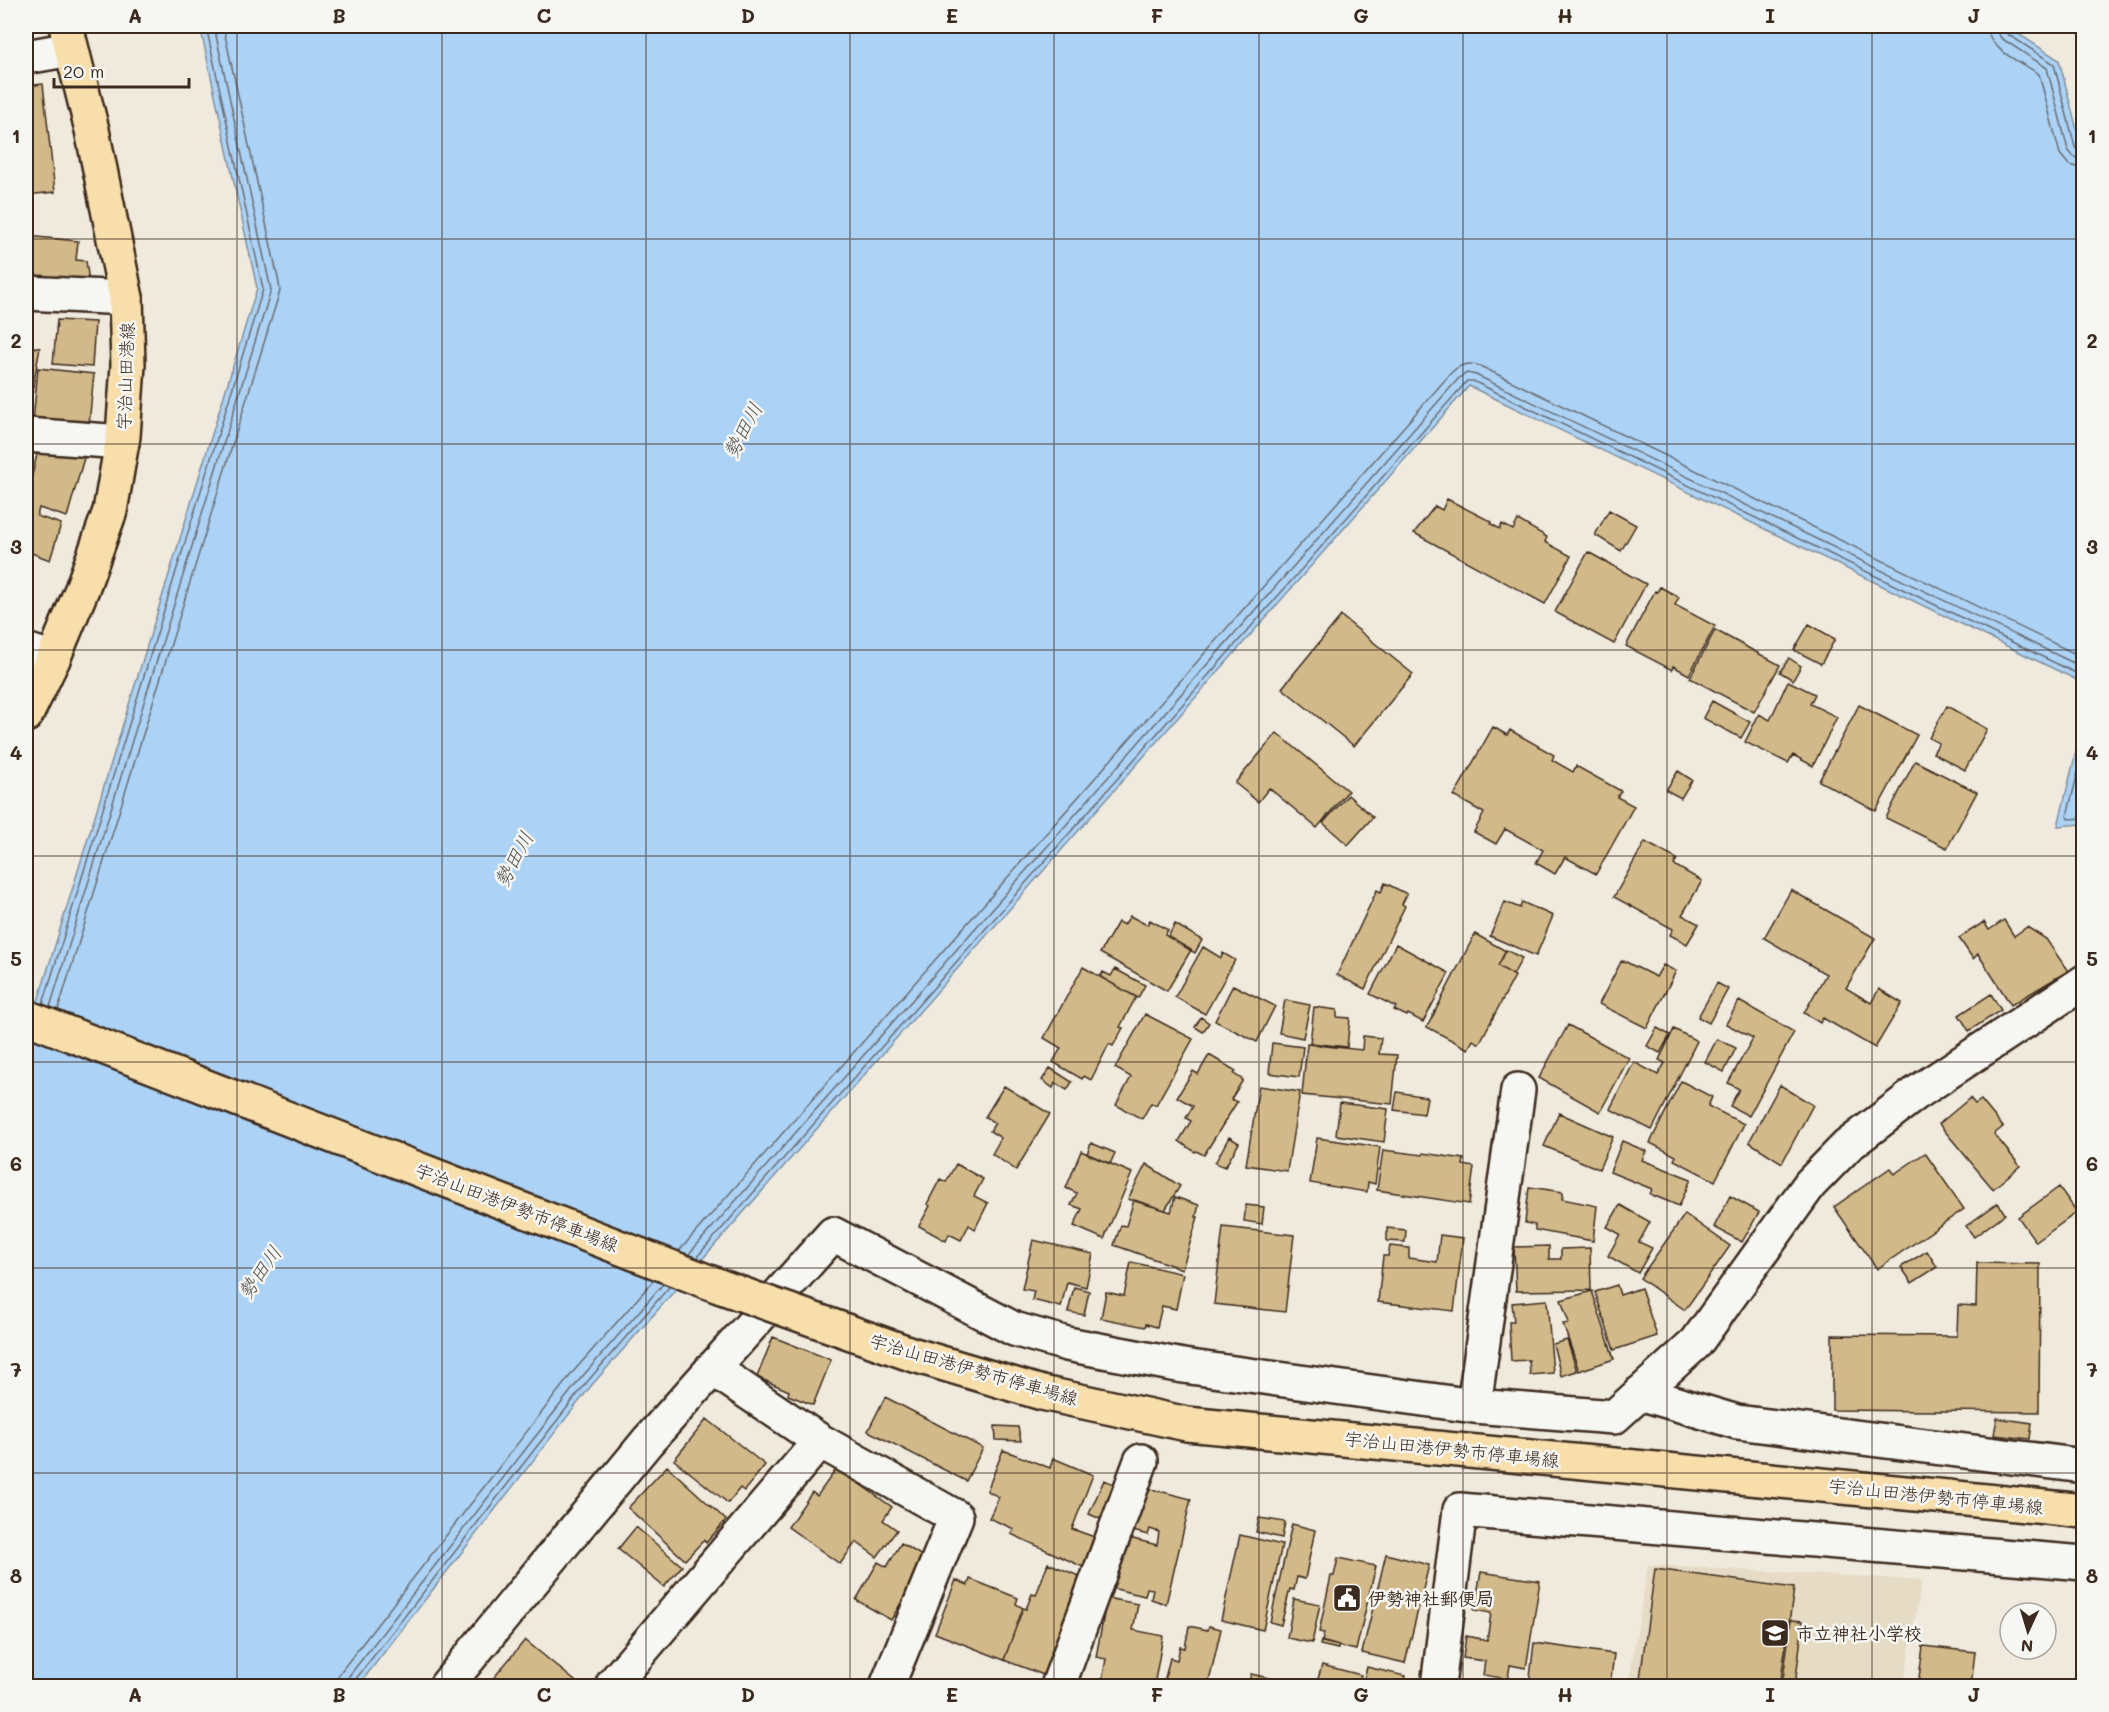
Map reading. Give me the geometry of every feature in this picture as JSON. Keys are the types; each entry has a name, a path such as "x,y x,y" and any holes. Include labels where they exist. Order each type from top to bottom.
{"main road":[{"name":"宇治山田港線","path":"26,715 39,654 82,589 110,511 122,442 128,365 126,298 92,130 68,37"},
{"name":"宇治山田港伊勢市停車場線","path":"26,1017 719,1286 911,1354 1042,1393 1187,1424 2084,1511"}],"street":[{"path":"26,57 68,37"},
{"path":"26,293 126,298"},
{"path":"26,435 122,442"},
{"path":"446,1686 647,1442 832,1234 1014,1329 1067,1344 1183,1366 1474,1406 1614,1417 1696,1343 1810,1184 1847,1146 1916,1094 2084,982"},
{"path":"1474,1406 1518,1090"},
{"path":"712,1368 820,1441 956,1517 887,1686"},
{"path":"1640,1393 1737,1422 2084,1466"},
{"path":"615,1686 613,1684 820,1441"},
{"path":"1058,1686 1141,1461"},
{"path":"1438,1686 1460,1510 2084,1563"}],"shaded area":[{"name":"市立神社小学校","path":"1648,1565 1922,1580 1903,1686 1628,1686"}],"water":[{"name":"勢田川","path":"200,26 2006,26 2059,60 2084,157 2083,683 1469,386 591,1386 358,1686 26,1686 26,1040 257,288"},
{"path":"2083,723 2083,824 2058,826"}],"building":[{"path":"43,84 55,192 26,195 26,86"},
{"path":"26,236 78,241 76,260 86,261 90,288 26,277"},
{"path":"57,320 95,322 92,367 53,364"},
{"path":"26,346 40,348 27,419 26,419"},
{"path":"38,368 94,374 89,424 33,421"},
{"path":"39,446 84,458 67,517 39,508 37,516 61,524 50,560 26,551 26,487 29,488"},
{"path":"1447,499 1492,522 1491,524 1500,529 1502,524 1513,530 1518,520 1547,537 1545,542 1571,556 1545,604 1414,533 1435,506 1442,510"},
{"path":"1609,510 1636,525 1621,551 1595,535"},
{"path":"1588,552 1646,584 1614,644 1555,612"},
{"path":"1660,587 1679,597 1675,605 1715,626 1689,675 1673,666 1672,670 1626,646 1655,591 1657,592"},
{"path":"1341,616 1413,674 1354,746 1282,688"},
{"path":"1809,624 1835,639 1821,664 1794,650"},
{"path":"1715,630 1780,665 1754,712 1690,678"},
{"path":"1789,658 1801,666 1793,680 1780,672"},
{"path":"1788,681 1815,694 1810,704 1837,717 1813,766 1793,755 1788,763 1745,742 1759,714 1770,720"},
{"path":"1712,701 1750,722 1741,738 1703,718"},
{"path":"1859,705 1917,735 1876,811 1819,781"},
{"path":"1947,706 1987,729 1965,770 1933,753 1939,743 1929,738"},
{"path":"1493,727 1507,735 1510,730 1554,755 1552,760 1573,772 1576,766 1621,791 1617,797 1634,806 1596,874 1565,857 1555,874 1536,863 1543,850 1505,829 1496,844 1474,832 1484,813 1454,796"},
{"path":"1277,733 1348,791 1317,828 1269,788 1258,802 1235,783"},
{"path":"1915,761 1977,792 1947,848 1886,818"},
{"path":"1678,771 1692,780 1681,798 1666,790"},
{"path":"1348,795 1373,817 1348,845 1323,823"},
{"path":"1645,842 1677,859 1674,865 1702,881 1682,915 1699,924 1687,944 1670,935 1673,929 1614,897"},
{"path":"1385,883 1407,894 1402,904 1405,906 1365,989 1337,975 1377,890 1381,892"},
{"path":"1791,890 1875,938 1846,988 1871,1003 1879,989 1902,1003 1875,1048 1823,1018 1820,1023 1804,1013 1826,974 1764,938"},
{"path":"1505,902 1520,908 1522,902 1553,916 1536,956 1490,936"},
{"path":"1130,916 1147,925 1150,920 1168,930 1165,935 1191,950 1167,991 1100,953 1118,922 1124,925"},
{"path":"2004,920 2014,936 2027,927 2046,939 2068,971 2011,1005 1978,954 1973,959 1959,938 1984,922 1989,930"},
{"path":"1175,924 1202,940 1195,953 1168,937"},
{"path":"1475,934 1506,951 1498,966 1515,976 1479,1044 1473,1040 1468,1049 1427,1027"},
{"path":"1396,944 1449,973 1423,1022 1394,1010 1396,1007 1370,994"},
{"path":"1203,947 1221,958 1223,953 1235,960 1205,1014 1175,997"},
{"path":"1506,950 1522,958 1513,975 1498,966"},
{"path":"1622,960 1656,977 1663,965 1676,971 1647,1028 1599,1004"},
{"path":"1083,967 1136,997 1120,1027 1123,1028 1113,1046 1109,1044 1091,1080 1084,1076 1082,1079 1053,1062 1061,1048 1044,1038"},
{"path":"1115,969 1145,985 1138,998 1100,977 1103,972 1111,976"},
{"path":"1717,983 1728,989 1709,1023 1698,1017"},
{"path":"1233,985 1275,1006 1257,1042 1215,1021"},
{"path":"1991,994 2001,1010 1969,1031 1959,1015"},
{"path":"1285,1000 1310,1005 1303,1038 1279,1033"},
{"path":"1739,1001 1794,1032 1749,1116 1730,1106 1739,1089 1728,1083 1753,1038 1726,1024"},
{"path":"1314,1007 1337,1010 1337,1017 1350,1018 1347,1047 1310,1043"},
{"path":"1145,1014 1193,1039 1156,1105 1151,1103 1142,1119 1116,1105 1131,1077 1115,1068"},
{"path":"1201,1017 1209,1023 1203,1032 1195,1027"},
{"path":"1568,1025 1629,1058 1600,1112 1539,1078"},
{"path":"1657,1028 1670,1035 1660,1053 1647,1046"},
{"path":"1674,1029 1697,1041 1652,1130 1610,1109 1634,1062 1658,1075 1665,1063 1659,1060"},
{"path":"1363,1036 1381,1038 1379,1054 1397,1055 1392,1104 1302,1095 1307,1044 1362,1050"},
{"path":"1717,1039 1736,1048 1724,1072 1705,1062"},
{"path":"1272,1043 1303,1047 1299,1077 1269,1073"},
{"path":"1209,1055 1236,1071 1234,1074 1243,1080 1231,1099 1237,1102 1204,1155 1179,1141 1191,1121 1186,1118 1193,1106 1177,1097 1193,1071 1198,1074"},
{"path":"1050,1068 1072,1082 1067,1090 1055,1083 1053,1088 1042,1080"},
{"path":"1681,1081 1712,1097 1708,1106 1744,1124 1715,1181 1674,1160 1676,1156 1650,1143"},
{"path":"1780,1085 1813,1105 1782,1163 1749,1142"},
{"path":"1004,1086 1050,1114 1016,1170 992,1154 1001,1138 990,1131 995,1123 985,1117"},
{"path":"1259,1086 1300,1092 1287,1171 1246,1165"},
{"path":"1397,1092 1427,1097 1424,1114 1394,1110"},
{"path":"1970,1098 1975,1104 1981,1100 2003,1127 1994,1134 2020,1166 1993,1189 1939,1124"},
{"path":"1340,1103 1388,1109 1384,1142 1336,1135"},
{"path":"1559,1113 1613,1137 1599,1169 1544,1146"},
{"path":"1229,1137 1239,1143 1225,1167 1215,1163"},
{"path":"1317,1138 1380,1147 1375,1184 1368,1182 1367,1192 1310,1183"},
{"path":"1622,1141 1646,1151 1642,1160 1691,1179 1679,1206 1650,1194 1652,1189 1610,1172"},
{"path":"1091,1143 1115,1153 1110,1164 1087,1154"},
{"path":"1383,1150 1464,1159 1463,1165 1474,1167 1469,1204 1377,1190"},
{"path":"1081,1151 1132,1173 1104,1239 1074,1226 1082,1209 1071,1205 1077,1193 1066,1188"},
{"path":"1925,1153 1964,1209 1877,1269 1834,1207 1890,1168 1894,1174"},
{"path":"956,1164 983,1179 974,1196 988,1203 975,1229 969,1225 961,1240 949,1234 946,1241 919,1226 930,1206 927,1204 940,1179 946,1182"},
{"path":"1146,1164 1180,1186 1165,1210 1128,1199"},
{"path":"1529,1187 1563,1192 1562,1199 1597,1206 1593,1241 1535,1230 1535,1225 1525,1223"},
{"path":"2059,1187 2077,1212 2036,1242 2018,1217"},
{"path":"1730,1196 1759,1212 1742,1242 1714,1227"},
{"path":"1175,1197 1199,1205 1196,1217 1198,1217 1182,1269 1114,1245 1121,1225 1126,1226 1134,1200 1171,1212"},
{"path":"1998,1203 2005,1214 1974,1237 1966,1226"},
{"path":"1246,1205 1264,1207 1262,1224 1244,1221"},
{"path":"1620,1205 1650,1222 1639,1242 1652,1248 1638,1273 1608,1256 1620,1234 1607,1227"},
{"path":"1685,1214 1730,1246 1685,1310 1640,1278"},
{"path":"1223,1227 1294,1235 1285,1312 1214,1304"},
{"path":"1387,1228 1406,1230 1405,1242 1387,1241"},
{"path":"1440,1235 1463,1238 1454,1311 1378,1302 1383,1256 1388,1256 1390,1246 1409,1248 1409,1258 1437,1262"},
{"path":"1033,1240 1093,1254 1086,1287 1067,1282 1061,1307 1032,1300 1034,1291 1022,1289"},
{"path":"1549,1246 1549,1259 1561,1259 1561,1249 1590,1248 1591,1290 1516,1291 1514,1247"},
{"path":"1927,1251 1937,1267 1912,1283 1901,1267"},
{"path":"1131,1262 1183,1274 1176,1309 1162,1306 1157,1327 1146,1324 1145,1327 1101,1318 1106,1292 1124,1296"},
{"path":"1977,1263 2040,1264 2039,1412 1832,1410 1832,1335 1957,1336 1958,1305 1976,1306"},
{"path":"1617,1285 1620,1295 1641,1288 1657,1336 1614,1350 1595,1292"},
{"path":"1074,1287 1089,1291 1084,1315 1068,1312"},
{"path":"1592,1291 1614,1359 1579,1371 1563,1324 1569,1323 1561,1300"},
{"path":"1547,1300 1553,1373 1530,1375 1529,1360 1511,1361 1509,1322 1514,1322 1512,1303"},
{"path":"773,1337 831,1360 813,1405 788,1395 789,1391 757,1377"},
{"path":"1567,1340 1577,1371 1561,1376 1553,1344"},
{"path":"885,1397 983,1448 966,1481 868,1431"},
{"path":"1997,1418 2032,1423 2030,1439 1994,1435"},
{"path":"707,1419 765,1465 744,1491 740,1488 728,1503 674,1460"},
{"path":"995,1426 1018,1427 1021,1441 996,1440"},
{"path":"1003,1450 1050,1468 1053,1458 1093,1475 1072,1529 1100,1539 1092,1556 1088,1554 1083,1567 1011,1534 1014,1529 989,1518 999,1497 987,1491"},
{"path":"667,1466 726,1520 706,1543 704,1540 685,1560 628,1508"},
{"path":"837,1468 892,1507 883,1520 897,1530 877,1557 856,1542 840,1564 788,1527 812,1492 817,1496"},
{"path":"1104,1480 1119,1486 1103,1520 1089,1514"},
{"path":"1143,1487 1191,1499 1166,1604 1151,1599 1153,1589 1147,1588 1145,1596 1111,1588 1119,1552 1125,1553 1129,1538 1157,1545 1159,1532 1150,1529 1148,1535 1133,1531"},
{"path":"1259,1518 1285,1522 1282,1538 1256,1532"},
{"path":"1292,1524 1315,1530 1305,1579 1297,1577 1294,1590 1290,1589 1281,1625 1270,1622"},
{"path":"636,1527 682,1566 664,1587 618,1549"},
{"path":"1240,1535 1282,1545 1263,1630 1221,1620"},
{"path":"901,1543 927,1559 891,1620 856,1600 878,1562 887,1567"},
{"path":"1386,1554 1429,1565 1405,1663 1362,1653"},
{"path":"1338,1558 1376,1566 1356,1650 1322,1642 1324,1633 1319,1632 1331,1576 1334,1576"},
{"path":"1048,1563 1086,1579 1060,1631 1064,1632 1049,1677 1004,1660 1023,1608 1026,1609 1032,1594 1036,1595"},
{"path":"1655,1569 1794,1588 1780,1686 1639,1686"},
{"path":"1481,1572 1540,1581 1526,1668 1510,1665 1508,1679 1483,1675 1485,1661 1463,1658 1466,1636 1487,1640 1491,1613 1474,1610"},
{"path":"970,1579 1018,1598 1016,1604 1023,1608 1004,1660 935,1633 956,1580 968,1585"},
{"path":"1107,1598 1138,1604 1133,1630 1163,1636 1154,1686 1101,1686 1106,1659 1096,1657"},
{"path":"1294,1599 1320,1604 1312,1643 1287,1638"},
{"path":"1791,1620 1803,1621 1795,1686 1782,1686"},
{"path":"1189,1626 1208,1630 1209,1626 1221,1629 1208,1686 1163,1686 1170,1658 1177,1660 1180,1647 1185,1648"},
{"path":"525,1640 581,1686 487,1686"},
{"path":"1321,1641 1339,1646 1338,1649 1320,1645"},
{"path":"1534,1643 1614,1654 1610,1686 1529,1686"},
{"path":"1923,1646 1975,1652 1971,1686 1918,1686"},
{"path":"1322,1665 1361,1675 1358,1686 1316,1686"},
{"path":"1367,1667 1405,1676 1403,1686 1363,1683"},
{"path":"1251,1674 1304,1686 1248,1686"}],"place":[{"name":"伊勢神社郵便局","path":"1347,1598"},
{"name":"市立神社小学校","path":"1775,1633"}]}
